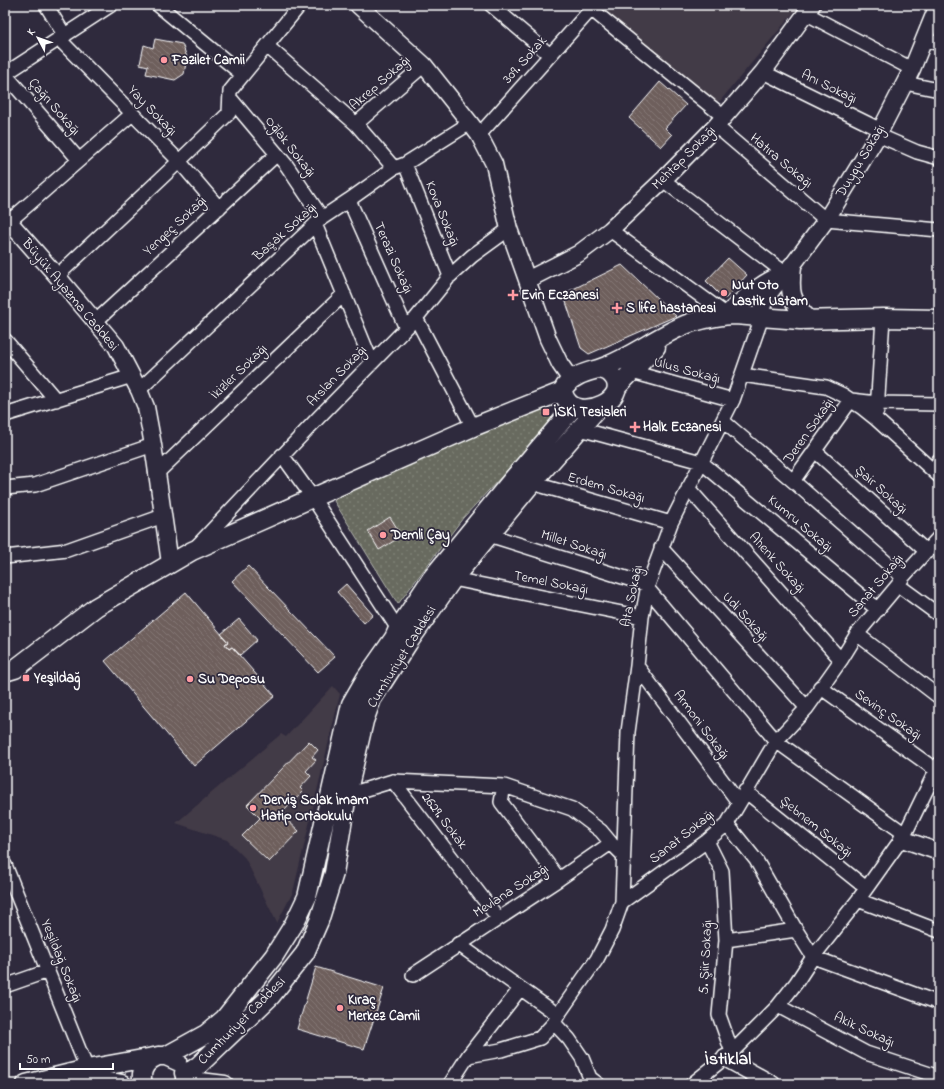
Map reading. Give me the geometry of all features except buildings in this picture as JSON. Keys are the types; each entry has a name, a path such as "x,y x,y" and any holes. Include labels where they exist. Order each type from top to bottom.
{"main road":[{"path":"727,315 759,287 789,270 791,295 794,304 809,320"},
{"path":"5,672 15,669 96,607 192,551 567,386 584,373 599,369 644,348 674,330 692,323 727,315 809,320 883,318 939,319"},
{"path":"567,386 565,399 574,407 584,409 599,407 614,395 617,387 647,355 674,330"},
{"path":"599,369 604,369 611,374 616,381 617,387"},
{"name":"Cumhuriyet Caddesi","path":"162,1056 206,1034 224,1019 274,956 294,924 307,897 351,704 366,678 394,638 398,629 431,579 574,407"},
{"name":"Cumhuriyet Caddesi","path":"184,1079 270,996 305,953 318,921 334,873 347,795 364,721 372,699 408,643 453,579 532,483 599,407"},
{"path":"143,1084 143,1068 152,1058 162,1056"},
{"path":"54,1080 87,1069 162,1056 178,1061 184,1079"},
{"path":"26,1084 54,1080 96,1079 122,1084"}],"street":[{"name":"Yay Sokağı","path":"46,5 62,38 132,114 179,162 219,208"},
{"path":"158,5 243,75"},
{"path":"358,5 424,66 475,129 494,164 509,228 548,339 560,364 567,386"},
{"path":"492,5 550,55"},
{"path":"930,5 931,42"},
{"path":"931,42 938,5"},
{"path":"5,74 62,38 104,7"},
{"path":"57,276 229,113 230,91 267,46 293,7"},
{"name":"309. Sokak","path":"475,129 550,55 593,7"},
{"name":"Hatıra Sokağı","path":"593,7 826,220"},
{"path":"808,9 909,76 939,90"},
{"name":"Mehtap Sokağı","path":"528,280 578,254 610,230 664,180 720,122 763,72 808,9"},
{"name":"Duygu Sokağı","path":"762,317 785,282 789,270 826,220 880,132 909,76 931,42"},
{"name":"Kova Sokağı","path":"267,46 356,124 400,166 450,276"},
{"name":"Akrep Sokağı","path":"356,124 424,66"},
{"name":"Anı Sokağı","path":"763,72 917,152 939,158"},
{"name":"Çağrı Sokağı","path":"5,74 79,160"},
{"name":"Oğlak Sokağı","path":"230,98 277,154 319,221 344,294 372,363"},
{"path":"6,221 132,114"},
{"name":"Başak Sokağı","path":"136,383 319,221 400,166 475,129"},
{"name":"Yengeç Sokağı","path":"95,322 277,154"},
{"path":"664,180 789,270"},
{"name":"Terazi Sokağı","path":"350,200 406,328"},
{"path":"826,220 939,230"},
{"name":"Büyük Ayazma Caddesi","path":"6,221 57,276 116,346 136,383 146,408 154,445 170,563"},
{"name":"Arslan Sokağı","path":"192,551 282,455 416,318 450,276 472,256 509,228"},
{"path":"610,230 727,315"},
{"name":"İkizler Sokağı","path":"158,473 344,294"},
{"name":"Ata Sokağı","path":"622,902 628,732 642,617 648,586 671,523 733,400 762,317"},
{"path":"416,318 473,427"},
{"path":"876,419 883,318"},
{"path":"5,340 56,400"},
{"name":"Ulus Sokağı","path":"632,372 733,400"},
{"path":"742,375 826,387 851,400 876,419 938,475"},
{"path":"5,415 56,400 136,383"},
{"path":"851,400 877,403 939,404"},
{"name":"Deren Sokağı","path":"793,481 851,400"},
{"path":"723,422 793,481 900,581 939,614"},
{"path":"580,429 701,462"},
{"path":"5,488 35,485 154,445"},
{"name":"Şair Sokağı","path":"814,451 927,552"},
{"path":"282,455 313,498 398,629"},
{"path":"938,475 939,460"},
{"name":"Kumru Sokağı","path":"701,462 878,610"},
{"name":"Erdem Sokağı","path":"532,483 671,523"},
{"name":"Ahenk Sokağı","path":"688,488 841,660"},
{"path":"5,557 67,550 163,516"},
{"name":"Millet Sokağı","path":"489,535 648,586"},
{"name":"Sanat Sokağı","path":"622,902 707,841 726,824 776,741 807,708 820,687 841,660 857,634 939,536"},
{"name":"Udi Sokağı","path":"661,548 807,708"},
{"name":"Temel Sokağı","path":"453,579 642,617"},
{"path":"648,586 776,741 903,837 939,852"},
{"path":"857,634 939,697"},
{"name":"Armoni Sokağı","path":"637,666 742,797"},
{"name":"Sevinç Sokağı","path":"820,687 938,767"},
{"path":"692,1084 728,1055 778,1006 796,983 813,957 858,900 903,837 934,788 938,767"},
{"path":"347,795 393,781 504,786 572,809 600,831 623,855"},
{"name":"2629. Sokak","path":"393,781 498,918"},
{"path":"504,786 501,802 559,879"},
{"name":"Şebnem Sokağı","path":"742,797 866,888"},
{"path":"726,824 756,860 813,957 939,1003"},
{"name":"5. Şiir Sokağı","path":"707,841 722,871 726,940 719,1015 728,1055"},
{"name":"Mevlana Sokağı","path":"413,975 611,843"},
{"name":"Yeşildağ Sokağı","path":"5,864 87,1069"},
{"path":"858,900 939,931"},
{"path":"468,1056 501,1050 540,1038 556,1019 597,960 612,930 622,902"},
{"path":"726,940 796,930"},
{"path":"458,944 520,989 556,1019 582,1058 592,1082"},
{"path":"5,986 48,971"},
{"path":"450,1084 468,1056 520,989"},
{"name":"Akik Sokağı","path":"778,1006 866,1052 939,1077"},
{"path":"728,1055 772,1084"},
{"path":"184,1079 225,1084"}],"shaded area":[{"path":"604,5 799,6 720,101 712,101 601,8"},
{"path":"545,407 553,421 463,518 398,604 334,501 343,492"},
{"name":"Derviş Solak İmam Hatip Ortaokulu","path":"333,686 340,694 293,892 277,923 245,858 227,840 176,823 281,734 286,737"}],"place":[{"name":"Fazilet Camii","path":"164,60"},
{"name":"Nut Oto Lastik Ustam","path":"724,293"},
{"name":"Evin Eczanesi","path":"513,295"},
{"name":"S life hastanesi","path":"617,308"},
{"name":"İSKİ Tesisleri","path":"546,412"},
{"name":"Halk Eczanesi","path":"635,427"},
{"name":"Demli Çay","path":"383,535"},
{"name":"Yeşildağ","path":"26,678"},
{"name":"Su Deposu","path":"190,679"},
{"name":"Derviş Solak İmam Hatip Ortaokulu","path":"253,808"},
{"name":"Kıraç Merkez Camii","path":"340,1008"}],"district":[{"name":"İstiklal","path":"728,1060"}]}
